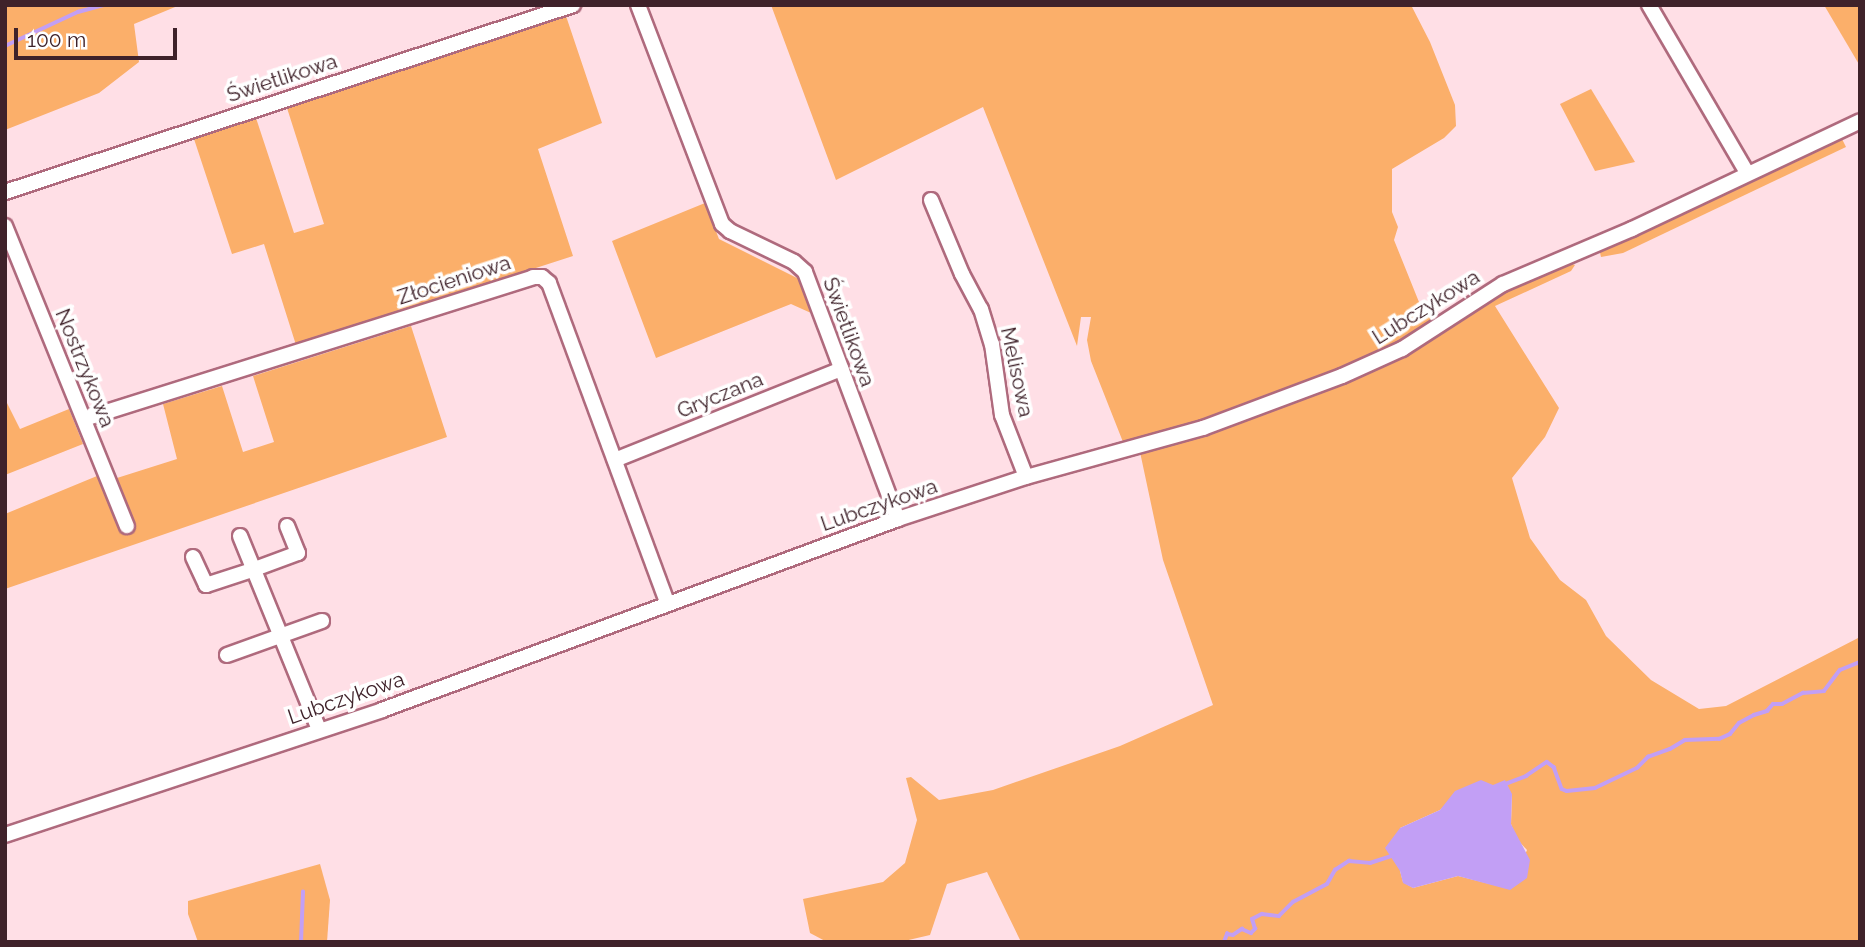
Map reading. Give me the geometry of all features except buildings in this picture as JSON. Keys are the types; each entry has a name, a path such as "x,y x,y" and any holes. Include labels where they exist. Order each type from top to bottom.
{"street":[{"name":"Świetlikowa","path":"5,192 573,5"},
{"name":"Świetlikowa","path":"638,5 722,223 730,231 794,262 805,272 898,519"},
{"path":"1649,5 1747,173"},
{"name":"Lubczykowa","path":"5,835 382,710 898,519 1026,477 1203,428 1380,361 1503,284 1632,229 1860,121"},
{"name":"Melisowa","path":"931,200 962,274 981,309 992,344 1002,415 1026,477"},
{"name":"Nostrzykowa","path":"5,226 127,526"},
{"name":"Złocieniowa","path":"84,419 519,281 542,277 549,283 668,604"},
{"name":"Gryczana","path":"615,460 841,369"},
{"path":"193,557 206,585 252,570 298,553 287,526"},
{"path":"240,536 319,730"},
{"path":"227,655 322,621"}],"shaded area":[{"path":"5,5 180,5 134,24 139,62 99,93 5,130"},
{"path":"771,5 1411,5 1430,42 1455,105 1456,126 1444,138 1392,169 1392,212 1398,227 1394,240 1423,312 1432,317 1429,323 1379,358 1233,412 1123,442 1091,361 1087,340 1091,317 1081,317 1077,346 983,107 836,180"},
{"path":"1824,5 1860,5 1860,66"},
{"path":"566,16 602,123 538,149 573,256 296,345 264,244 232,254 194,139 256,118 294,233 324,224 287,108"},
{"path":"1591,89 1635,162 1595,171 1560,104"},
{"path":"1840,135 1846,147 1623,253 1601,257 1599,248"},
{"path":"705,203 719,239 799,279 811,313 791,304 656,358 612,241"},
{"path":"1567,262 1575,265 1571,271 1495,306 1559,408 1545,437 1512,478 1530,538 1560,580 1586,600 1606,636 1651,680 1699,709 1726,706 1860,637 1860,942 1021,942 987,872 947,884 930,935 900,942 827,942 810,933 803,899 883,882 905,863 917,820 906,778 911,777 939,800 993,790 1120,746 1213,705 1163,560 1140,452 1393,362 1507,287","holes":["1512,795 1511,824 1516,838 1527,850 1510,889 1458,876 1413,888 1403,882 1400,871 1400,828 1440,810 1449,802"]},
{"path":"411,326 447,437 5,589 5,514 97,476 122,500 117,478 177,459 163,404 222,386 243,452 274,442 253,376"},
{"path":"5,399 20,429 69,409 83,444 5,475"},
{"path":"1481,780 1493,785 1505,780 1512,794 1511,824 1530,860 1527,878 1510,890 1458,876 1413,888 1403,883 1400,871 1385,848 1400,828 1440,810 1455,791"},
{"path":"320,864 330,900 327,942 198,942 188,914 188,901"}],"waterway":[{"path":"5,46 78,12 104,5"},
{"path":"1503,785 1526,776 1547,762 1554,767 1562,789 1567,791 1595,788 1637,768 1648,757 1685,740 1719,739 1730,734 1739,723 1767,711 1773,704 1782,704 1803,693 1824,691 1840,670 1860,662"},
{"path":"1224,942 1227,934 1233,935 1242,929 1251,933 1255,929 1252,919 1262,914 1279,916 1293,902 1327,884 1335,870 1349,861 1370,863 1394,855"},
{"path":"301,942 303,892"}]}
